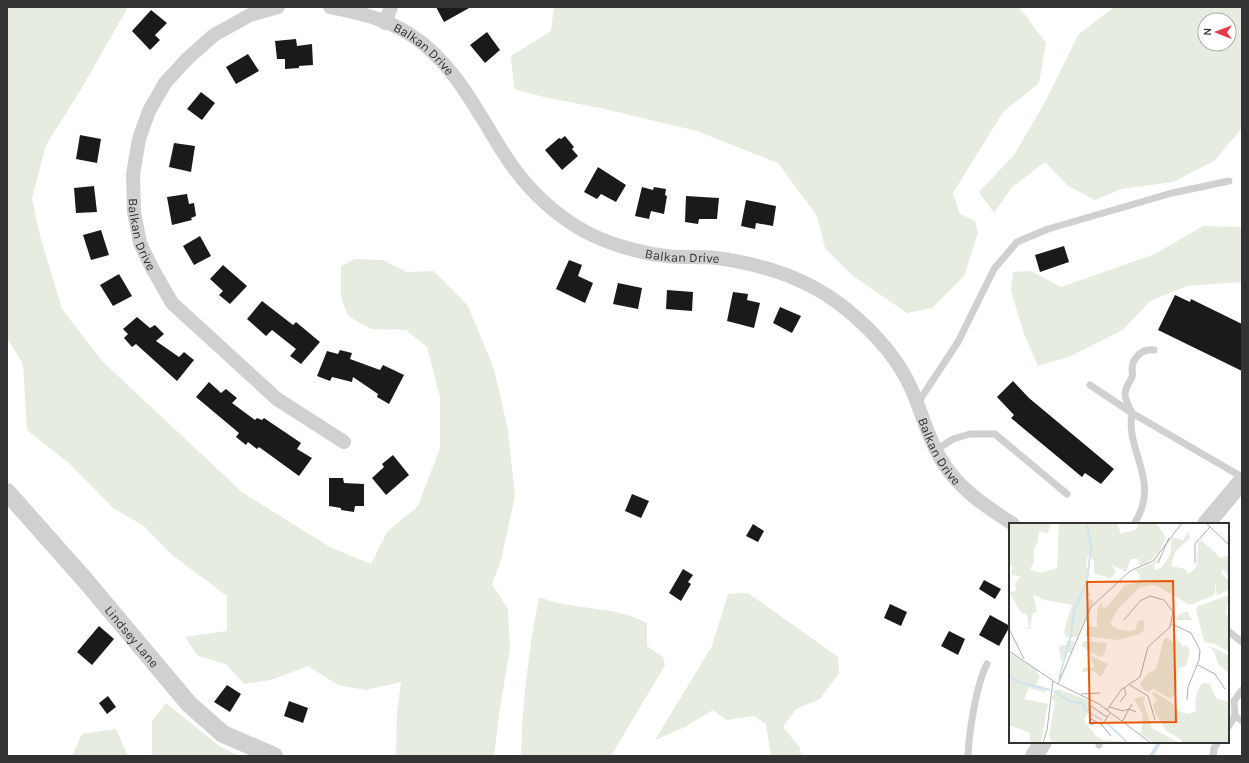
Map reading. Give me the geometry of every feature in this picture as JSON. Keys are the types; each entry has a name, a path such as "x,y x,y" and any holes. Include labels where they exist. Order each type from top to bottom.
{"street":[{"name":"Balkan Drive","path":"278,7 250,16 214,35 187,58 166,83 149,111 139,138 133,174 134,212 140,243 172,303 277,399 344,442"},
{"name":"Balkan Drive","path":"330,7 361,13 385,23 410,34 432,50 452,74 509,161 532,190 554,210 584,231 634,251 666,256 716,258 770,268 808,284 844,307 883,344 899,365 912,389 936,450 941,460 956,481 982,504 1010,523"},
{"path":"385,23 391,7"},
{"path":"1207,523 1242,481"},
{"name":"Lindsey Lane","path":"7,492 85,580 189,704 222,734 274,756"},
{"path":"1034,756 1042,743"}],"lane":[{"path":"917,404 958,342 994,269 1017,242 1048,229 1172,193 1229,181"},
{"path":"1134,523 1143,505 1145,490 1143,470 1130,425 1132,412 1126,402 1125,394 1127,384 1132,377 1132,366 1137,356 1143,350 1154,350"},
{"path":"1090,385 1132,412 1242,477"},
{"path":"936,450 953,439 970,434 995,434 1067,494"},
{"path":"1229,632 1242,642"},
{"path":"968,756 970,728 982,673 987,664"},
{"path":"1229,725 1235,716 1234,701 1242,690"},
{"path":"1235,716 1242,722"},
{"path":"1213,756 1214,748 1217,743"}],"shaded area":[{"path":"7,7 128,7 80,91 46,145 32,198 40,236 62,309 102,361 243,493 330,547 371,564 387,532 418,506 440,448 440,397 427,347 406,330 371,329 348,316 341,297 341,266 355,259 383,260 407,272 434,271 468,306 494,369 508,430 515,496 501,560 492,584 508,609 510,649 494,756 396,756 397,712 401,682 366,690 338,685 308,666 271,680 244,684 226,664 198,656 185,637 227,631 227,596 172,555 144,526 113,508 70,464 27,430 23,364 7,338"},
{"path":"554,7 1019,7 1046,43 1039,83 1003,112 953,193 960,214 975,221 978,233 964,276 932,308 907,313 853,276 825,248 817,216 778,163 697,131 514,89 511,56 551,31"},
{"path":"1114,7 1242,7 1242,128 1214,161 1173,182 1121,189 1095,200 1068,186 1045,162 1012,187 994,213 979,192 1014,155 1044,104 1078,35"},
{"path":"1203,226 1242,227 1242,282 1187,286 1150,301 1123,330 1071,356 1038,366 1024,334 1011,291 1013,272 1031,271 1061,287 1155,254"},
{"path":"748,593 838,657 839,673 820,699 796,709 783,727 800,748 801,756 771,756 766,724 754,716 727,720 713,710 685,727 655,740 712,646 728,594"},
{"path":"539,597 566,604 621,613 647,623 647,646 663,657 665,665 611,756 521,756 527,676"},
{"path":"166,703 219,746 239,756 152,756 152,721"},
{"path":"116,729 128,756 72,756 82,734"}],"building":[{"path":"436,7 471,7 444,22"},
{"path":"151,10 167,23 155,35 160,40 150,50 132,31"},
{"path":"487,32 500,50 485,63 470,45"},
{"path":"296,39 297,46 312,44 313,65 285,69 285,59 277,59 275,41"},
{"path":"248,54 259,71 236,84 226,67"},
{"path":"201,92 215,103 202,120 187,109"},
{"path":"80,135 101,139 97,163 76,159"},
{"path":"565,136 574,147 572,149 578,156 562,170 545,150 559,138 561,139"},
{"path":"174,143 195,146 191,172 169,167"},
{"path":"598,167 626,185 616,202 601,194 597,199 584,192"},
{"path":"94,186 97,212 76,213 74,188"},
{"path":"642,187 653,190 654,187 666,189 665,195 667,196 664,214 651,211 649,219 635,216"},
{"path":"187,194 189,204 194,203 196,216 191,218 192,220 172,225 167,197"},
{"path":"686,196 719,198 717,219 699,219 698,224 685,222"},
{"path":"746,200 776,206 773,226 756,223 755,229 741,226"},
{"path":"101,230 109,255 91,260 83,235"},
{"path":"200,236 211,256 194,265 183,246"},
{"path":"1064,246 1069,262 1040,272 1035,255"},
{"path":"569,260 582,265 578,276 593,283 585,303 556,289"},
{"path":"223,265 247,286 230,304 219,295 223,291 210,279"},
{"path":"119,274 132,296 113,306 100,285"},
{"path":"618,283 642,288 638,309 613,304"},
{"path":"667,290 693,292 692,311 666,309"},
{"path":"733,292 748,294 747,300 760,303 754,328 727,321"},
{"path":"1175,295 1190,302 1191,299 1242,324 1242,371 1158,330"},
{"path":"262,301 293,325 296,322 320,342 301,364 290,356 296,349 272,330 266,336 247,319"},
{"path":"780,307 801,316 792,333 773,323"},
{"path":"137,317 150,328 155,325 164,334 156,341 179,357 184,352 194,360 177,381 136,344 132,347 124,338 128,334 123,329"},
{"path":"340,350 352,353 350,359 380,370 383,365 404,375 389,404 377,397 378,394 353,377 352,382 332,377 330,381 317,376 327,351 338,354"},
{"path":"1013,381 1029,398 1114,469 1101,484 1085,473 1082,477 1011,418 1014,415 997,397"},
{"path":"209,382 221,393 226,389 237,398 232,403 255,420 257,418 262,420 264,418 301,443 297,449 312,458 299,476 259,447 257,449 248,442 246,445 236,437 239,433 196,397"},
{"path":"393,455 409,475 386,495 372,478 384,467 382,464"},
{"path":"329,478 343,478 344,483 364,484 364,506 355,506 354,512 329,506"},
{"path":"632,494 649,501 641,518 625,511"},
{"path":"753,524 764,531 758,542 746,536"},
{"path":"683,569 693,575 688,582 691,584 681,601 669,593"},
{"path":"984,580 1001,589 995,599 979,589"},
{"path":"890,604 907,612 901,626 884,618"},
{"path":"990,615 1009,625 999,646 979,635"},
{"path":"99,626 114,639 92,665 77,652"},
{"path":"949,631 965,639 958,655 941,646"},
{"path":"227,685 241,694 230,712 214,702"},
{"path":"108,696 116,707 107,714 99,703"},
{"path":"289,701 308,708 303,723 284,716"}],"waterway":[{"path":"1151,756 1159,743"}]}
